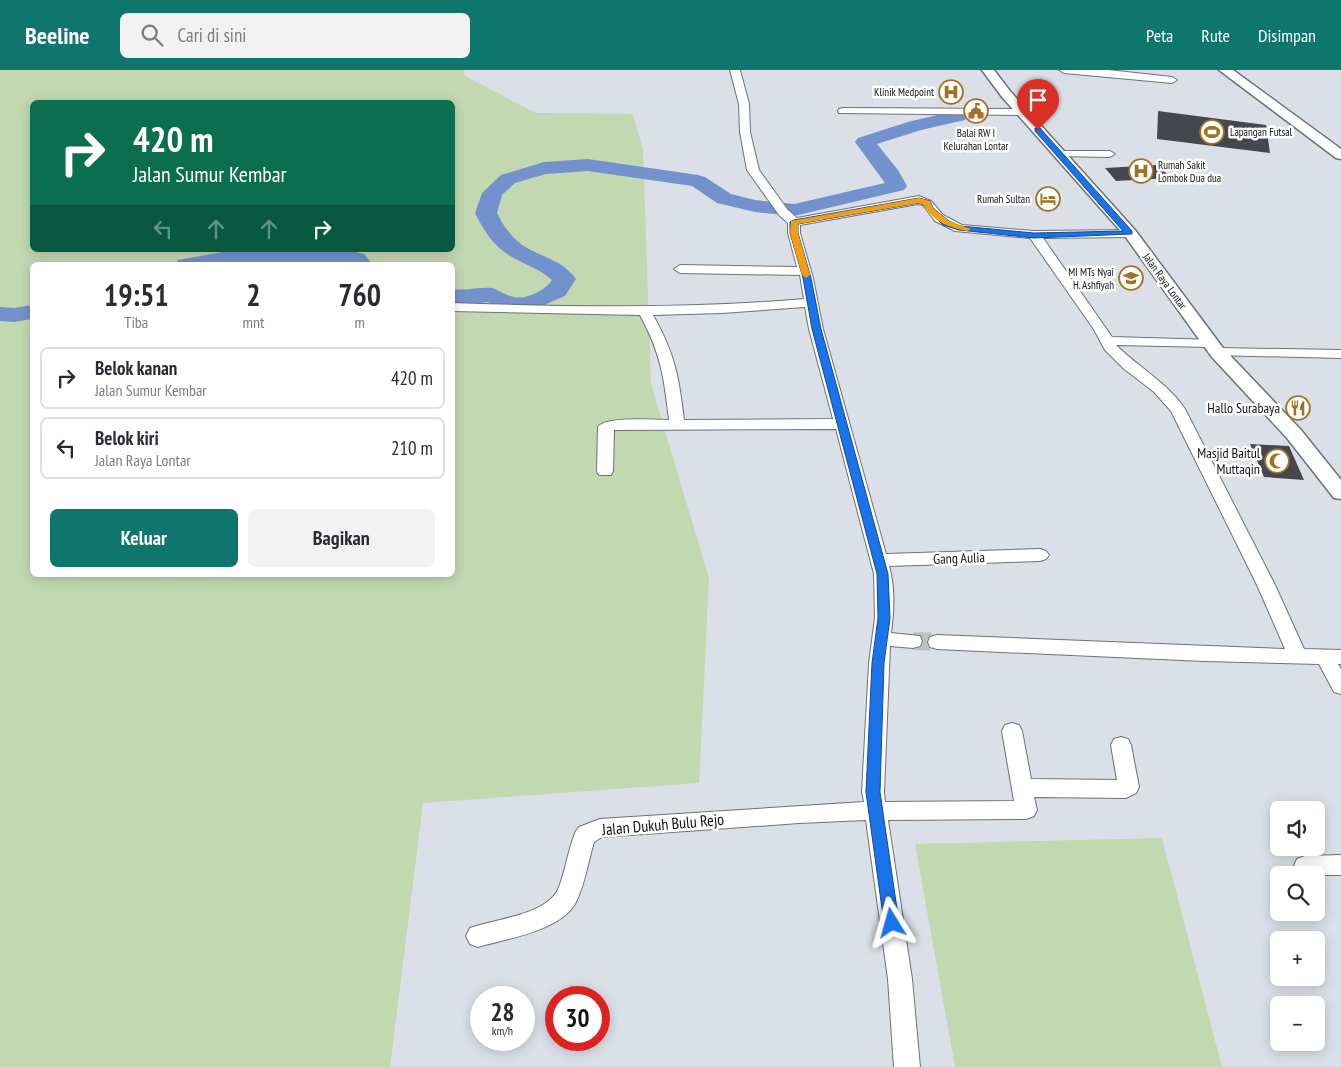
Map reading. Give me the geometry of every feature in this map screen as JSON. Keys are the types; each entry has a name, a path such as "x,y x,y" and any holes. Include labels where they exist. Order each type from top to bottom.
{"street":[{"path":"735,70 744,104 745,132 753,170 785,213 794,233 805,271 816,329 879,560 884,596 878,663 873,792 900,978 907,1067"},
{"name":"Jalan Raya Lontar","path":"988,70 1022,112 1130,233 1214,347 1294,434 1341,493"},
{"path":"1064,70 1100,71 1172,80"},
{"path":"1225,70 1341,155"},
{"path":"843,110 1022,112"},
{"path":"1059,154 1110,154"},
{"path":"785,213 922,201 927,203 942,220 954,226 1034,235 1130,233"},
{"path":"1034,235 1100,328 1117,356 1159,389 1178,409 1266,586 1298,657"},
{"path":"680,270 805,271"},
{"path":"455,307 646,312 753,308 812,302"},
{"path":"646,312 661,341 668,366 678,424"},
{"path":"1107,341 1341,354"},
{"path":"605,471 608,426 843,424"},
{"name":"Gang Aulia","path":"879,560 1040,555"},
{"path":"881,639 913,641"},
{"path":"936,642 1333,657 1341,687"},
{"path":"1012,731 1023,788 1126,790 1129,787 1121,745"},
{"name":"Jalan Dukuh Bulu Rejo","path":"478,936 544,916 558,909 567,897 584,838 587,834 600,828 799,814 875,811 1024,811 1027,808 1023,788"},
{"path":"1305,866 1341,865"}],"green space":[{"path":"0,70 463,70 465,76 536,113 633,114 643,150 651,384 709,578 699,783 423,803 390,1067 0,1067"},
{"path":"1162,838 1222,1067 955,1067 915,844"}],"building":[{"name":"Lapangan Futsal","path":"1158,111 1266,125 1270,153 1157,139"},
{"name":"Rumah Sakit Lombok Dua dua","path":"1158,165 1171,178 1116,181 1105,168"},
{"name":"Masjid Baitul Muttaqin","path":"1250,444 1289,446 1304,480 1264,477"}],"waterway":[{"path":"455,296 466,298 490,295 511,305 530,304 557,291 564,279 550,266 518,252 496,233 486,213 492,193 508,179 544,168 588,165 626,169 698,181 724,199 755,206 794,210 897,186 891,174 865,142 915,126 958,116"},
{"path":"199,262 250,255 313,256 356,259 359,262"},
{"path":"0,314 14,315 30,312"}],"tunnel":[{"path":"913,641 937,642"}],"slow traffic":[{"path":"806,275 794,233 794,222 919,200 927,203 930,209 946,223 967,229"}],"place":[{"name":"Klinik Medpoint","path":"951,92"},
{"name":"Balai RW I Kelurahan Lontar","path":"976,111"},
{"name":"Lapangan Futsal","path":"1212,132"},
{"name":"Rumah Sakit Lombok Dua dua","path":"1141,171"},
{"name":"Rumah Sultan","path":"1048,199"},
{"name":"MI MTs Nyai H. Ashfiyah","path":"1131,278"},
{"name":"Hallo Surabaya","path":"1298,408"},
{"name":"Masjid Baitul Muttaqin","path":"1277,461"}],"route":[{"path":"892,923 873,792 878,663 884,618 883,574 816,329 807,278 794,233 794,222 919,200 927,203 930,209 946,223 959,228 1034,235 1130,233 1038,130"}]}
